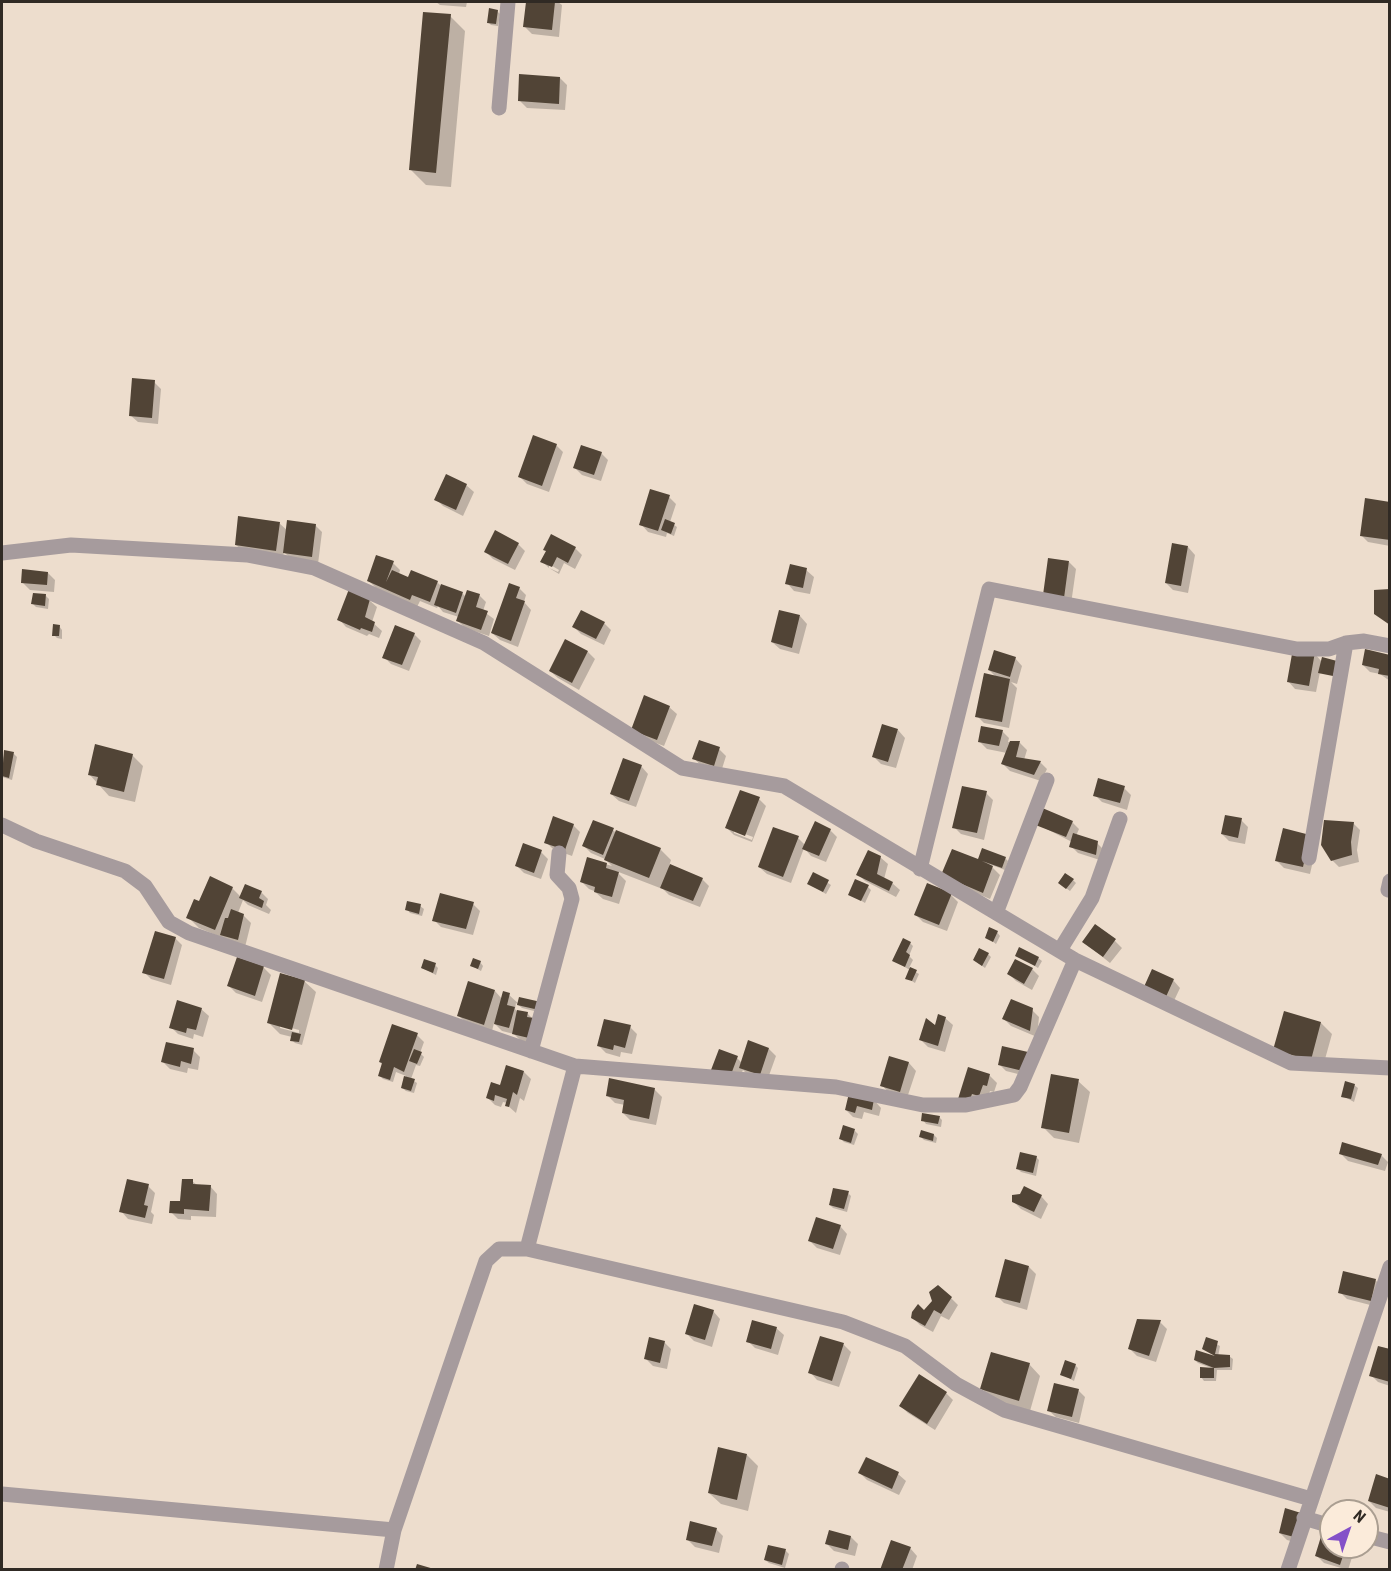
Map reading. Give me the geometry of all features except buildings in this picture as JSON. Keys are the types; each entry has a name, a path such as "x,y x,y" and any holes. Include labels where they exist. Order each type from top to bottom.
{"street":[{"path":"499,108 508,2"},
{"path":"2,553 71,545 247,555 314,568 484,643 682,768 784,786 1075,960 1291,1063 1389,1068"},
{"path":"921,869 989,589 1297,650 1329,649 1346,643 1364,641 1389,646"},
{"path":"1308,858 1346,643"},
{"path":"996,913 1047,780"},
{"path":"1060,950 1092,898 1120,819"},
{"path":"2,825 36,841 125,871 145,886 170,922 189,933 574,1066 836,1087 923,1105 966,1105 1014,1095 1020,1087 1075,960"},
{"path":"531,1051 572,899 569,888 557,875 559,853"},
{"path":"527,1249 574,1066"},
{"path":"386,1569 394,1530 486,1261 499,1249 527,1249 843,1322 905,1346 956,1384 1004,1410 1311,1499"},
{"path":"1288,1569 1389,1267"},
{"path":"2,1494 394,1530"},
{"path":"1304,1518 1319,1522"}]}
